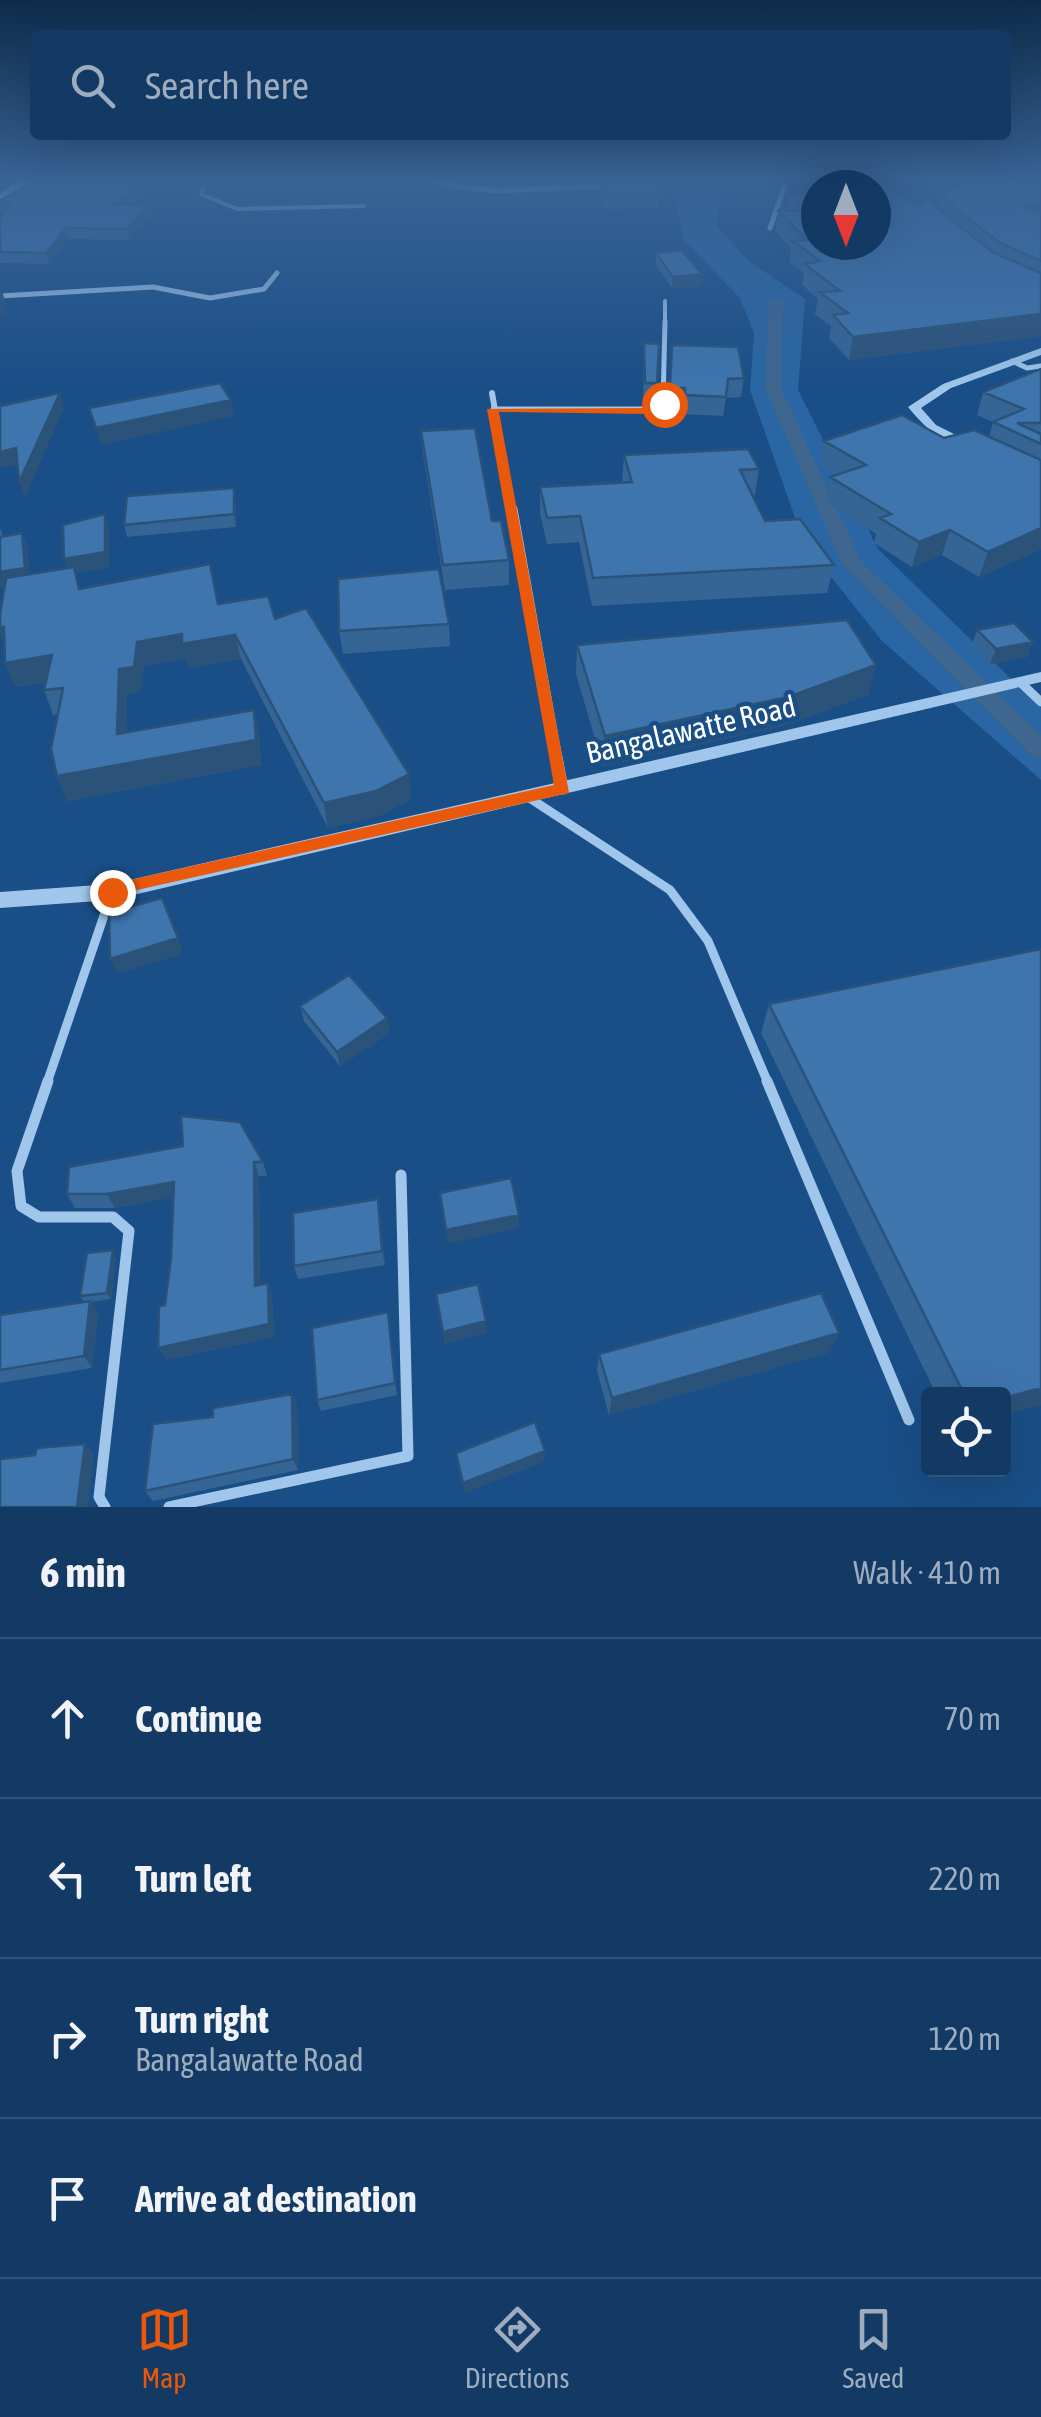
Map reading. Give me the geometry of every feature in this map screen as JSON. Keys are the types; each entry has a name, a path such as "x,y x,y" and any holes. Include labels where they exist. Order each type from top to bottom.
{"street":[{"path":"0,296 152,287 226,297 264,289 274,283 276,273"},
{"path":"979,451 932,428 914,407 946,386 1041,350"},
{"path":"492,393 563,789"},
{"name":"Bangalawatte Road","path":"0,900 112,892 1041,678"},
{"path":"1020,682 1041,702"}],"lane":[{"path":"492,409 658,409 664,404 664,301"},
{"path":"1012,362 1027,368 1041,366"},
{"path":"528,796 670,890 708,941 910,1420"},
{"path":"106,1507 99,1497 129,1231 113,1217 39,1217 21,1206 17,1171 112,892"},
{"path":"169,1507 408,1456 401,1175"}],"shaded area":[{"path":"692,248 737,248 750,262 805,299 798,390 878,549 1041,708 1041,780 882,641 804,543 750,390 754,333 740,298"}],"building":[{"path":"0,248 50,248 46,253 0,252"},
{"path":"891,248 988,248 1041,273 1041,314 853,337 833,315 848,313 819,292 840,291 805,264 819,260 891,260"},
{"path":"1012,248 1041,248 1041,261"},
{"path":"681,250 702,274 673,277 656,253"},
{"path":"644,343 659,344 657,383 645,383"},
{"path":"672,345 738,347 744,378 728,379 726,397 685,395 685,388 670,388"},
{"path":"1041,369 1041,423 1017,423 1041,434 1041,444 993,422 1024,409 983,392"},
{"path":"220,383 231,400 96,428 89,408"},
{"path":"60,393 19,482 16,448 0,452 0,406"},
{"path":"902,415 944,438 974,430 1041,460 1041,528 988,552 950,530 919,542 880,518 891,514 830,477 866,465 824,441"},
{"path":"475,428 492,521 501,521 509,560 443,565 421,431"},
{"path":"748,449 759,469 740,470 765,521 800,519 834,565 593,578 580,516 547,518 540,487 632,482 624,455"},
{"path":"234,488 234,514 124,525 127,496"},
{"path":"105,514 105,552 64,559 63,525"},
{"path":"22,533 25,568 0,572 0,537"},
{"path":"210,564 218,604 268,596 275,619 306,608 409,774 376,791 324,803 235,635 182,644 182,634 137,642 134,667 119,669 117,734 254,710 256,740 57,776 51,749 63,688 44,690 52,655 5,663 0,614 6,578 74,567 79,589"},
{"path":"439,569 449,624 339,631 338,579"},
{"path":"847,620 876,665 788,697 605,736 577,645"},
{"path":"1014,623 1033,642 996,649 977,630"},
{"path":"162,898 178,938 110,959 109,913"},
{"path":"1041,949 1041,1388 1011,1396 1011,1387 960,1387 769,1004"},
{"path":"349,975 387,1018 337,1052 300,1006"},
{"path":"181,1116 240,1122 263,1162 254,1162 255,1286 268,1283 269,1324 158,1348 159,1306 165,1305 171,1258 174,1182 107,1194 67,1194 69,1167 183,1146"},
{"path":"511,1178 519,1215 446,1230 440,1193"},
{"path":"378,1199 382,1251 294,1266 293,1213"},
{"path":"113,1250 107,1293 80,1296 87,1253"},
{"path":"478,1284 486,1321 443,1332 436,1294"},
{"path":"821,1293 839,1333 612,1398 599,1354"},
{"path":"90,1301 84,1356 0,1370 0,1315"},
{"path":"388,1312 395,1383 317,1400 312,1328"},
{"path":"292,1394 293,1459 145,1491 153,1424 213,1417 213,1408"},
{"path":"535,1422 545,1451 463,1483 456,1453"},
{"path":"85,1444 77,1507 0,1507 0,1459 35,1455 37,1448"}],"waterway":[{"path":"776,302 773,388 852,564 1041,750"}],"route":[{"path":"112,892 563,789 492,409 647,411 664,404"}]}
